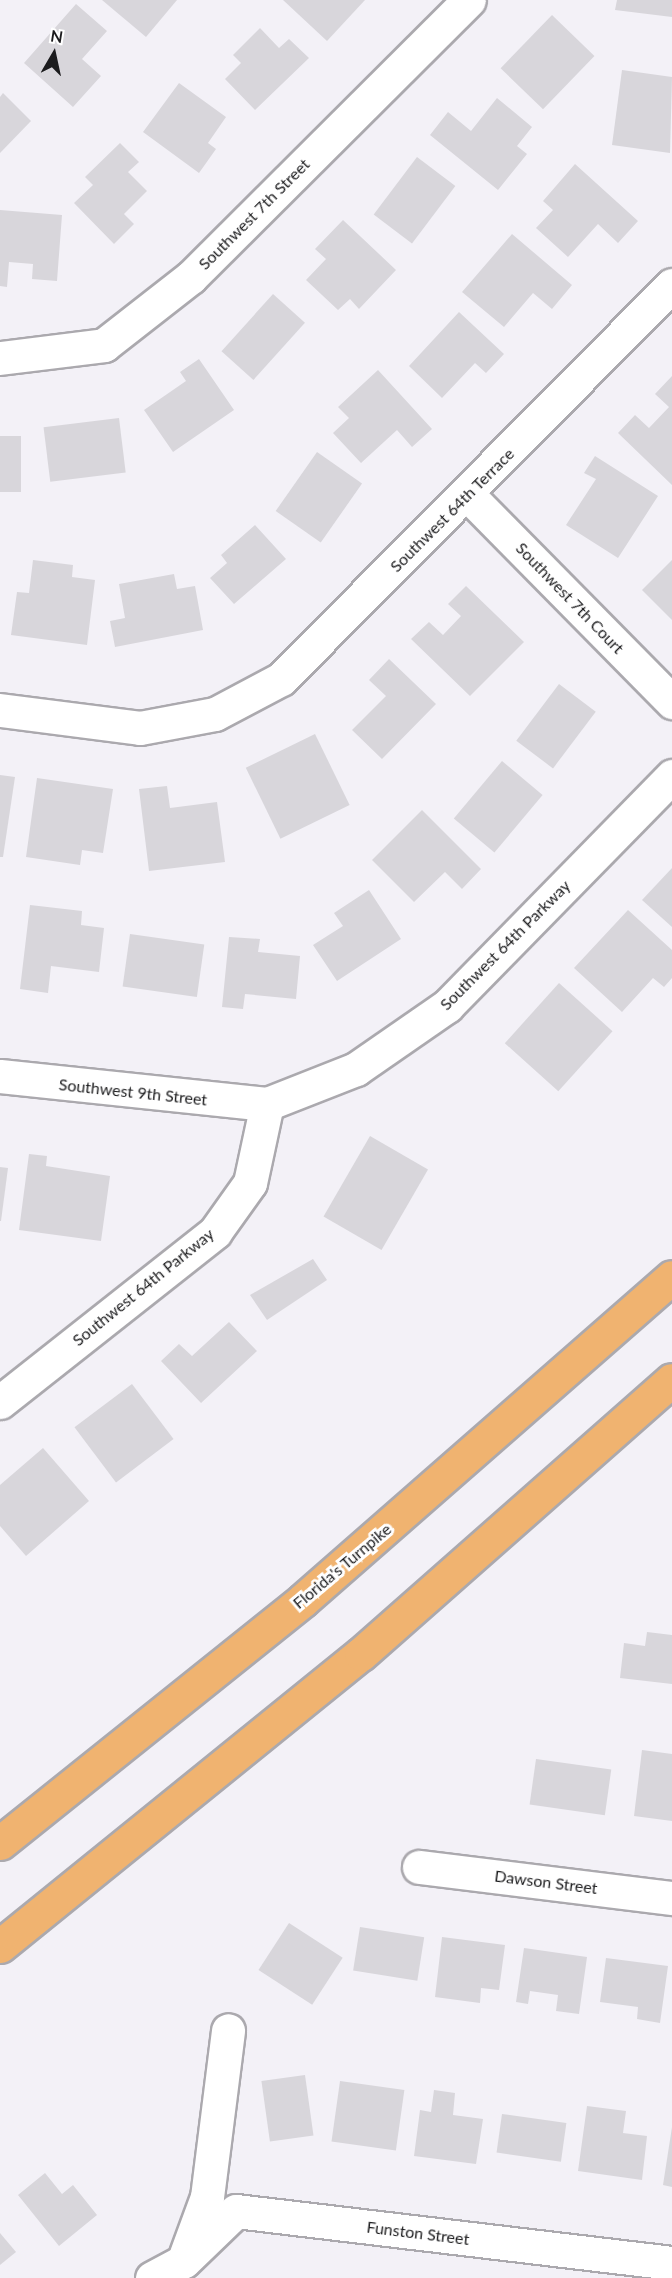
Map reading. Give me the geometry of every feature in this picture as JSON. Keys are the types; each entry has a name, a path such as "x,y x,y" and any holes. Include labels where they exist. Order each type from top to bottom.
{"highway":[{"name":"Florida's Turnpike","path":"0,1843 303,1599 672,1277"},
{"path":"0,1946 361,1654 672,1380"}],"street":[{"name":"Southwest 7th Street","path":"0,358 104,345 190,277 469,0"},
{"name":"Southwest 64th Terrace","path":"0,710 140,728 215,714 281,679 468,495 672,285"},
{"name":"Southwest 7th Court","path":"468,495 672,702"},
{"name":"Southwest 64th Parkway","path":"0,1402 214,1232 250,1183 267,1104 356,1069 447,1006 672,776"},
{"name":"Southwest 9th Street","path":"0,1076 267,1104"},
{"name":"Dawson Street","path":"419,1867 672,1898"},
{"path":"152,2278 183,2269 207,2197 228,2030"},
{"name":"Funston Street","path":"183,2269 236,2211 672,2263"}],"building":[{"path":"102,0 177,0 146,37"},
{"path":"283,0 365,0 327,41"},
{"path":"617,0 672,0 672,17 615,10"},
{"path":"76,4 107,31 82,59 101,76 73,107 24,63"},
{"path":"552,15 594,56 543,109 501,68"},
{"path":"260,28 279,48 289,39 309,58 255,110 225,79 241,63 233,55"},
{"path":"622,70 672,77 670,153 612,145"},
{"path":"179,83 226,117 208,143 216,149 199,173 143,132"},
{"path":"3,93 31,121 0,153 0,97"},
{"path":"497,98 532,127 517,146 527,154 498,190 430,135 448,112 471,131"},
{"path":"120,143 139,162 128,172 147,191 124,214 134,224 114,244 74,203 93,185 85,177"},
{"path":"417,157 455,186 412,243 374,215"},
{"path":"575,164 638,221 618,243 598,224 568,257 536,228 553,210 543,201"},
{"path":"0,210 62,215 57,281 32,279 33,264 9,262 7,287 0,286"},
{"path":"343,220 396,270 359,309 350,299 338,310 306,280 326,259 315,249"},
{"path":"512,234 572,285 552,309 533,293 504,327 462,292"},
{"path":"273,294 305,323 253,380 221,351"},
{"path":"459,312 504,354 486,373 475,363 442,398 409,366"},
{"path":"199,359 234,410 173,452 144,410 186,381 180,372"},
{"path":"378,370 432,429 412,447 397,430 361,463 333,433 349,418 338,407"},
{"path":"672,376 672,485 618,433 635,415 649,428 669,407 655,394"},
{"path":"119,418 126,473 50,482 44,427"},
{"path":"0,436 21,436 21,492 0,492"},
{"path":"317,452 362,484 321,543 276,511"},
{"path":"595,456 658,496 618,558 566,525 596,479 584,473"},
{"path":"255,525 286,559 234,604 210,578 227,563 221,555"},
{"path":"33,560 73,565 72,577 95,580 87,645 11,635 17,592 29,593"},
{"path":"672,560 672,620 642,590"},
{"path":"174,574 177,589 195,586 203,630 115,647 110,621 125,618 119,584"},
{"path":"466,586 524,642 470,696 411,639 429,622 443,635 461,616 448,604"},
{"path":"389,659 436,704 382,759 352,730 386,696 369,680"},
{"path":"559,684 596,712 553,768 516,741"},
{"path":"315,734 350,805 280,839 246,768"},
{"path":"502,761 543,795 494,853 454,818"},
{"path":"0,775 15,777 3,857 0,857"},
{"path":"37,778 113,789 103,853 82,850 80,865 26,857"},
{"path":"167,786 170,808 217,802 225,862 149,871 139,789"},
{"path":"422,810 481,869 462,889 445,872 414,902 372,860"},
{"path":"672,868 672,927 642,900"},
{"path":"369,890 401,939 337,981 313,945 343,926 334,913"},
{"path":"30,905 82,911 81,925 104,928 99,972 51,966 48,993 20,989"},
{"path":"628,910 672,950 672,978 664,987 653,978 622,1012 574,968"},
{"path":"130,934 204,944 197,997 123,986"},
{"path":"229,937 260,939 258,952 300,956 296,999 245,994 243,1009 222,1007"},
{"path":"559,983 613,1031 558,1091 505,1043"},
{"path":"370,1136 428,1170 382,1250 324,1217"},
{"path":"29,1154 47,1156 46,1166 110,1176 101,1241 19,1230"},
{"path":"0,1167 8,1168 1,1221 0,1221"},
{"path":"313,1259 327,1280 267,1320 250,1295"},
{"path":"229,1322 257,1351 201,1403 161,1361 179,1344 192,1356"},
{"path":"132,1384 174,1439 116,1482 74,1427"},
{"path":"43,1448 89,1501 26,1556 0,1526 0,1485"},
{"path":"647,1632 672,1635 672,1684 620,1678 624,1643 645,1646"},
{"path":"642,1750 672,1754 672,1821 634,1816"},
{"path":"536,1759 611,1770 605,1815 530,1805"},
{"path":"289,1923 343,1958 312,2005 259,1970"},
{"path":"360,1927 424,1937 417,1981 353,1970"},
{"path":"442,1937 505,1945 499,1990 481,1988 480,2003 435,1997"},
{"path":"524,1948 587,1957 579,2014 556,2011 558,1995 530,1991 528,2004 516,2002"},
{"path":"606,1958 668,1966 660,2023 637,2019 638,2007 600,2002"},
{"path":"305,2075 313,2135 270,2142 261,2081"},
{"path":"340,2081 404,2090 396,2150 332,2141"},
{"path":"434,2090 455,2093 453,2115 483,2119 476,2164 414,2156 420,2110 431,2112"},
{"path":"587,2106 626,2111 623,2133 647,2136 642,2180 578,2171"},
{"path":"502,2114 566,2123 561,2162 497,2153"},
{"path":"672,2127 672,2187 663,2185"},
{"path":"45,2173 62,2194 73,2185 97,2215 59,2246 18,2195"},
{"path":"0,2233 16,2252 0,2265"}]}
